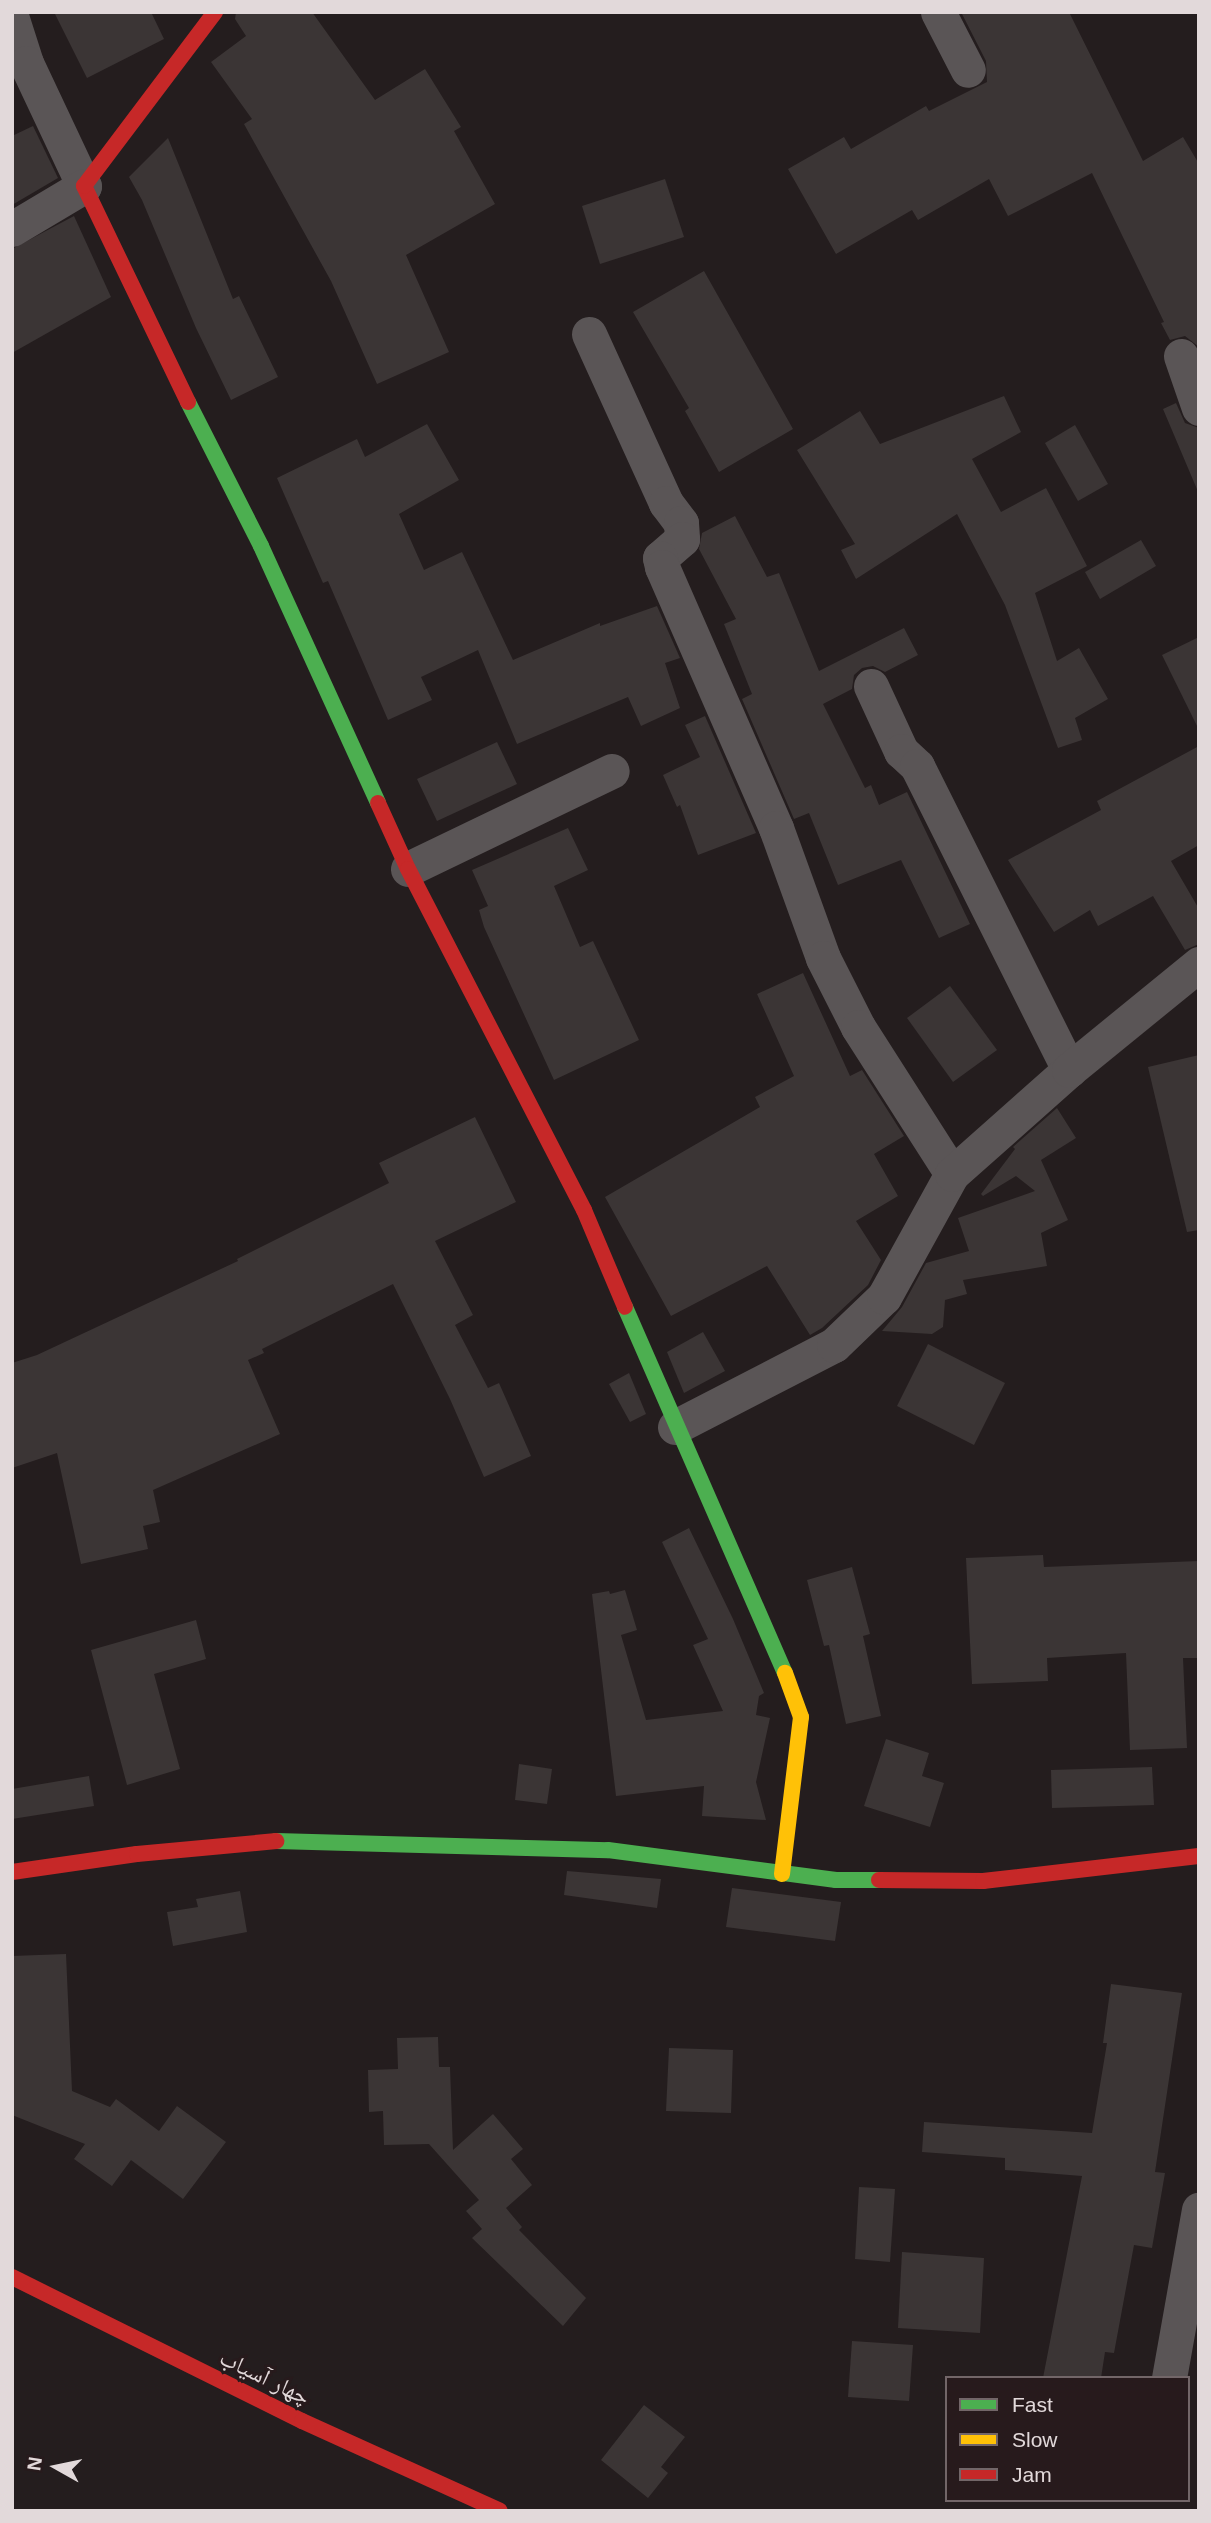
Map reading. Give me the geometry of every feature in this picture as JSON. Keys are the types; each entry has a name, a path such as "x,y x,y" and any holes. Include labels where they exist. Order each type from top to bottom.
{"main road":[{"path":"215,12 84,186 141,309 261,546 408,869 584,1210 674,1427 771,1637 801,1717 782,1874"},
{"path":"12,1872 137,1854 265,1841 608,1850 836,1880 983,1881 1199,1856"},
{"name":"چهار آسیاب","path":"12,2277 302,2421 500,2511"}],"street":[{"path":"938,12 968,70"},
{"path":"12,19 26,63 84,186 12,229"},
{"path":"589,334 666,503 681,523 682,539 660,558 662,567 776,828 823,958 858,1027 952,1174"},
{"path":"1181,356 1199,408"},
{"path":"871,686 901,751 917,766 1069,1070"},
{"path":"408,869 612,771"},
{"path":"674,1427 834,1345 884,1297 952,1174 1069,1070 1199,964"},
{"path":"1168,2376 1199,2210"}],"building":[{"path":"54,12 151,12 164,39 87,78"},
{"path":"236,12 312,12 375,100 425,69 461,127 454,131 495,204 406,255 449,352 377,384 331,281 244,124 252,119 211,62 246,36 235,19"},
{"path":"961,12 1069,12 1143,161 1183,137 1199,164 1199,347 1185,336 1170,340 1161,323 1164,322 1092,173 1008,216 989,179 918,220 912,210 836,254 788,169 844,137 851,149 926,106 929,111 987,82 986,61"},
{"path":"33,126 58,178 12,205 12,136"},
{"path":"168,138 233,299 239,296 278,377 231,400 196,328 142,200 129,177"},
{"path":"665,179 684,237 600,264 582,206"},
{"path":"74,216 111,297 12,353 12,249"},
{"path":"704,271 793,429 719,472 685,411 689,408 633,312"},
{"path":"1004,396 1021,432 972,459 1001,512 1046,488 1087,566 1035,593 1057,661 1079,648 1108,699 1075,718 1082,740 1058,748 1005,605 957,514 856,579 841,550 855,544 797,450 860,411 880,444"},
{"path":"1176,403 1185,423 1199,428 1199,494 1163,409"},
{"path":"427,424 459,480 399,514 424,570 462,552 513,660 600,623 600,626 657,606 680,658 665,663 680,708 641,726 628,697 517,744 478,650 421,677 432,700 388,720 328,581 323,583 277,478 357,439 365,457"},
{"path":"1075,425 1108,484 1078,501 1045,443"},
{"path":"735,516 767,577 779,573 819,671 904,628 918,655 885,672 873,666 862,668 854,675 852,689 823,704 865,788 871,785 879,805 907,792 970,924 939,938 901,860 838,885 809,813 794,819 742,699 752,694 724,624 736,619 699,549 702,533"},
{"path":"1141,540 1156,566 1100,599 1085,572"},
{"path":"1199,637 1199,730 1162,655"},
{"path":"705,716 756,833 698,855 680,805 677,807 663,775 700,757 685,725"},
{"path":"497,742 517,784 437,821 417,779"},
{"path":"1199,746 1199,845 1171,861 1199,909 1199,944 1185,950 1153,896 1098,926 1090,910 1054,932 1008,860 1101,810 1097,801"},
{"path":"568,828 588,870 554,886 580,947 593,941 639,1040 554,1080 484,927 479,910 488,906 472,870"},
{"path":"803,973 850,1076 862,1070 904,1136 874,1154 898,1196 856,1221 881,1260 868,1285 822,1328 810,1335 767,1266 671,1316 605,1197 760,1107 755,1097 794,1076 757,994"},
{"path":"950,986 997,1050 953,1082 907,1018"},
{"path":"1199,1055 1199,1230 1187,1232 1148,1067"},
{"path":"1057,1108 1076,1138 1041,1160 1068,1220 1041,1233 1047,1266 963,1280 967,1294 945,1300 943,1327 932,1334 882,1331 902,1307 926,1263 969,1251 958,1218 1035,1191 1016,1176 983,1196 981,1194 1015,1149 1013,1147"},
{"path":"475,1117 516,1202 435,1241 473,1315 455,1325 488,1388 499,1383 531,1456 484,1477 450,1399 393,1284 262,1349 264,1353 248,1360 280,1434 153,1490 160,1522 143,1526 148,1549 81,1564 57,1453 12,1468 12,1363 37,1355 238,1261 237,1259 389,1183 379,1163"},
{"path":"703,1332 725,1371 684,1393 667,1352"},
{"path":"928,1344 1005,1383 974,1445 897,1406"},
{"path":"629,1373 646,1414 630,1422 609,1384"},
{"path":"689,1528 733,1619 764,1693 759,1696 756,1715 770,1718 756,1782 766,1820 702,1816 704,1786 616,1796 592,1594 609,1591 610,1594 625,1590 637,1630 621,1635 646,1720 723,1711 693,1645 708,1639 662,1542"},
{"path":"1043,1555 1044,1567 1199,1561 1199,1658 1183,1658 1187,1748 1130,1750 1126,1653 1047,1658 1048,1681 972,1684 966,1558"},
{"path":"852,1567 870,1634 863,1636 881,1716 846,1724 829,1645 824,1646 807,1580"},
{"path":"196,1620 206,1659 154,1674 180,1769 127,1785 91,1650"},
{"path":"886,1739 929,1753 922,1776 944,1783 930,1827 864,1806"},
{"path":"519,1764 552,1769 547,1804 515,1800"},
{"path":"1152,1767 1154,1805 1052,1808 1051,1770"},
{"path":"89,1776 94,1806 12,1819 12,1789"},
{"path":"567,1871 661,1879 657,1908 564,1895"},
{"path":"732,1888 841,1902 835,1941 726,1927"},
{"path":"240,1891 247,1932 173,1946 167,1912 198,1907 196,1899"},
{"path":"66,1954 72,2091 110,2107 116,2099 159,2131 177,2106 226,2142 183,2199 131,2160 112,2186 74,2159 85,2144 12,2115 12,1956"},
{"path":"1111,1984 1182,1993 1155,2172 1165,2173 1152,2248 1134,2245 1114,2353 1105,2352 1101,2376 1043,2376 1082,2176 1005,2170 1005,2158 922,2152 924,2122 1092,2133 1107,2043 1103,2043"},
{"path":"438,2037 439,2067 450,2067 453,2150 493,2114 523,2149 511,2159 532,2185 506,2208 522,2227 519,2230 586,2298 563,2326 472,2238 482,2229 466,2211 479,2200 429,2144 384,2145 383,2111 369,2112 368,2070 398,2069 397,2038"},
{"path":"669,2048 733,2050 731,2113 666,2111"},
{"path":"859,2187 895,2189 890,2262 855,2259"},
{"path":"902,2252 984,2258 980,2333 898,2328"},
{"path":"852,2341 913,2345 909,2401 848,2397"},
{"path":"644,2405 685,2437 661,2467 668,2473 648,2498 601,2460"}],"traffic: fast":[{"path":"188,402 261,546 378,803"},
{"path":"625,1307 785,1673"},
{"path":"276,1841 608,1850 836,1880 879,1880"}],"traffic: slow":[{"path":"782,1874 801,1717 785,1673"}],"traffic: jam":[{"path":"188,402 84,186 215,12"},
{"path":"378,803 408,869 584,1210 625,1307"},
{"path":"12,1872 137,1854 276,1841"},
{"path":"879,1880 983,1881 1199,1856"},
{"path":"12,2277 302,2421 500,2511"}]}
